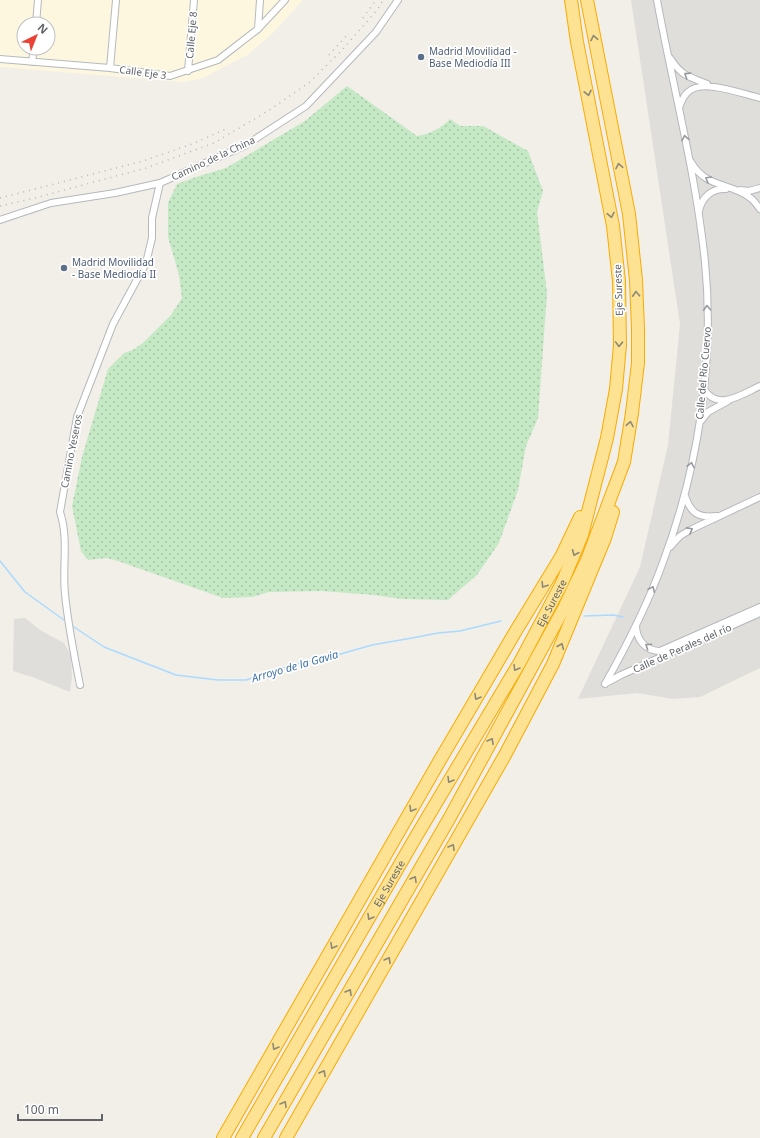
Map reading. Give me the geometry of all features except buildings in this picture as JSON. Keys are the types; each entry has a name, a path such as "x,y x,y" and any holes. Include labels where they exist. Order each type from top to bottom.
{"highway":[{"name":"Eje Sureste","path":"242,1138 410,847 520,662 562,583 582,535 602,462 616,389 620,345 619,281 613,226 577,42 571,0"},
{"name":"Eje Sureste","path":"264,1138 449,819 564,608 586,560 624,462 638,364 636,280 628,214 587,0"},
{"path":"223,1138 440,760 561,557 576,527 602,462"},
{"path":"286,1138 506,755 554,664 605,538 618,495 624,462"},
{"path":"216,1138 246,1097"},
{"path":"289,1138 297,1119"}],"street":[{"path":"37,16 38,0"},
{"path":"110,68 116,0"},
{"name":"Calle Eje 8","path":"188,70 194,0"},
{"path":"258,29 260,0"},
{"name":"Calle Eje 3","path":"0,59 110,68 170,76 218,60 258,29 285,0"},
{"name":"Camino de la China","path":"0,220 51,204 115,193 160,183 246,145 306,106 376,32 398,0"},
{"name":"Calle del Río Cuervo","path":"605,684 636,625 667,551 685,496 704,389 708,333 705,264 699,212 658,1"},
{"path":"668,55 677,68 692,79 712,86 760,98"},
{"path":"32,62 33,56"},
{"path":"679,108 684,95 692,89 701,86 712,86"},
{"path":"688,158 703,177 709,181 735,190 749,197 760,209"},
{"name":"Camino Yeseros","path":"80,685 65,592 66,555 63,521 60,512 77,417 113,324 146,263 152,238 152,218 160,183"},
{"path":"699,212 703,200 710,193 720,189 749,191 760,188"},
{"path":"699,424 708,412 729,400 760,386"},
{"path":"704,389 706,394 713,400 729,400"},
{"path":"685,496 688,505 695,513 702,516 717,516"},
{"path":"667,551 685,532 760,497"},
{"name":"Calle de Perales del río","path":"636,625 636,632 643,644 650,649 660,651 760,607"},
{"name":"Calle de Perales del río","path":"605,684 621,675 760,613"}],"shaded area":[{"path":"0,0 303,0 272,34 247,55 203,78 183,82 0,67"},
{"path":"631,0 760,0 760,668 700,697 673,699 637,693 578,699 640,567 668,445 680,324"},
{"path":"25,618 40,630 64,643 71,656 72,676 70,692 13,671 14,619"}],"green space":[{"path":"347,86 417,136 435,130 450,119 460,126 483,126 528,151 543,191 537,212 547,293 538,418 526,446 518,490 499,543 477,575 448,600 401,599 375,595 321,591 269,592 252,597 223,598 118,561 107,558 88,560 81,551 72,506 82,457 108,369 124,353 133,350 143,343 171,315 182,298 179,275 168,237 168,203 177,184 226,168 305,121"}],"waterway":[{"name":"Arroyo de la Gavia","path":"0,561 25,592 64,620"},
{"name":"Arroyo de la Gavia","path":"584,616 613,615 623,617"},
{"name":"Arroyo de la Gavia","path":"74,627 104,647 176,675 218,680 246,680 296,664 323,659 372,645 438,633 460,631 501,621"}],"railway":[{"path":"363,18 376,0"},
{"path":"0,206 146,168 214,143 271,109 310,82 343,49 378,9 383,0"},
{"path":"329,55 348,34"},
{"path":"0,198 143,161 192,144 228,128"}],"place":[{"name":"Madrid Movilidad - Base Mediodía III","path":"421,57"},
{"name":"Madrid Movilidad - Base Mediodía II","path":"64,268"}]}
